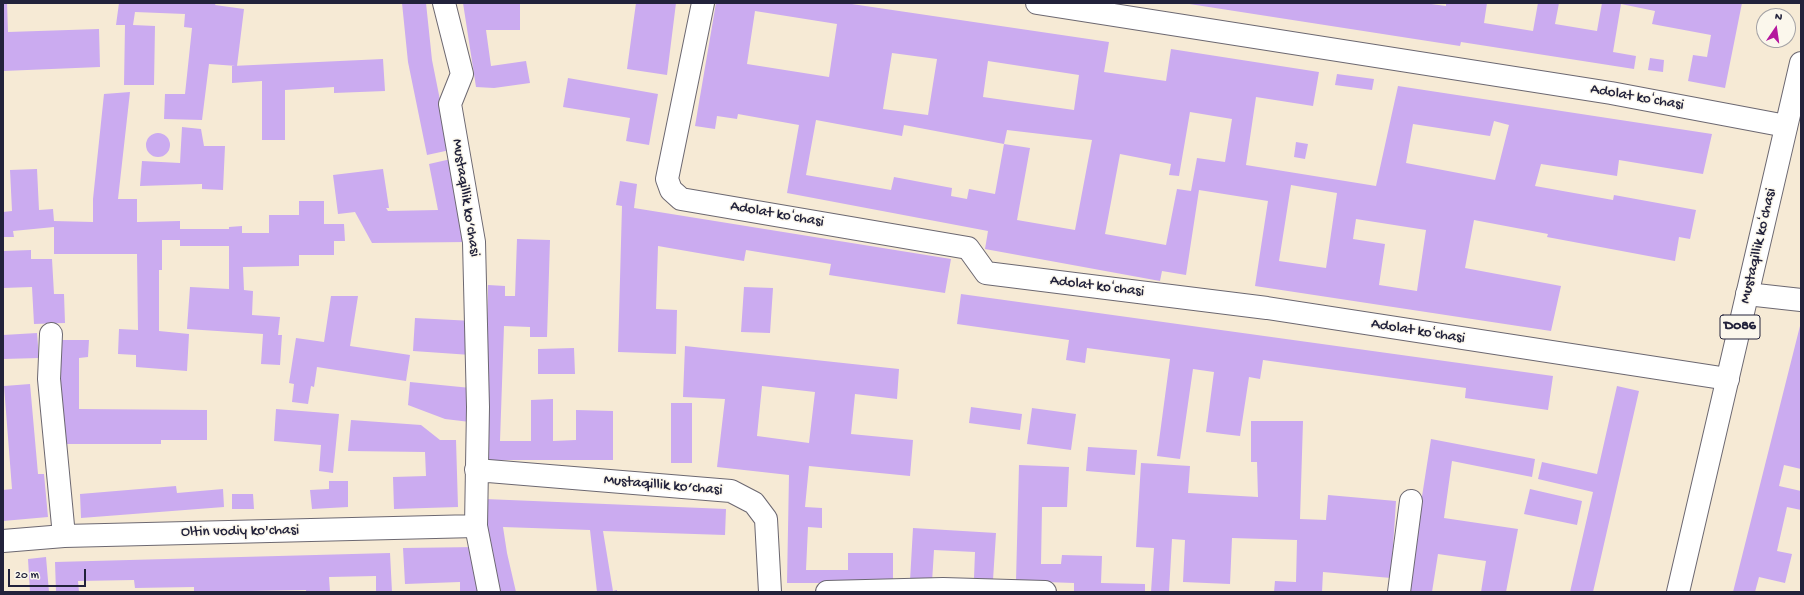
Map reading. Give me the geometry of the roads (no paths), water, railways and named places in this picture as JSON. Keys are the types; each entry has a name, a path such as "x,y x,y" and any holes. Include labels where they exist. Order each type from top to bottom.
{"street":[{"name":"Mustaqillik ko‘chasi","path":"444,3 462,74 450,104 474,242 478,407 476,526 489,592"},
{"name":"Adolat koʻchasi","path":"703,3 668,179 671,190 681,199 968,248 986,273 1267,308 1728,379"},
{"name":"Adolat koʻchasi","path":"1037,3 1611,93 1786,126"},
{"name":"Mustaqillik koʻchasi","path":"1678,592 1801,63"},
{"path":"1747,294 1801,300"},
{"path":"51,334 49,379 64,536"},
{"name":"Mustaqillik ko‘chasi","path":"476,470 731,491 754,503 766,519 770,592"},
{"path":"1399,592 1411,501"},
{"name":"Oltin vodiy ko'chasi","path":"3,541 64,536 476,526"},
{"path":"827,592 943,589 1046,592"}]}
